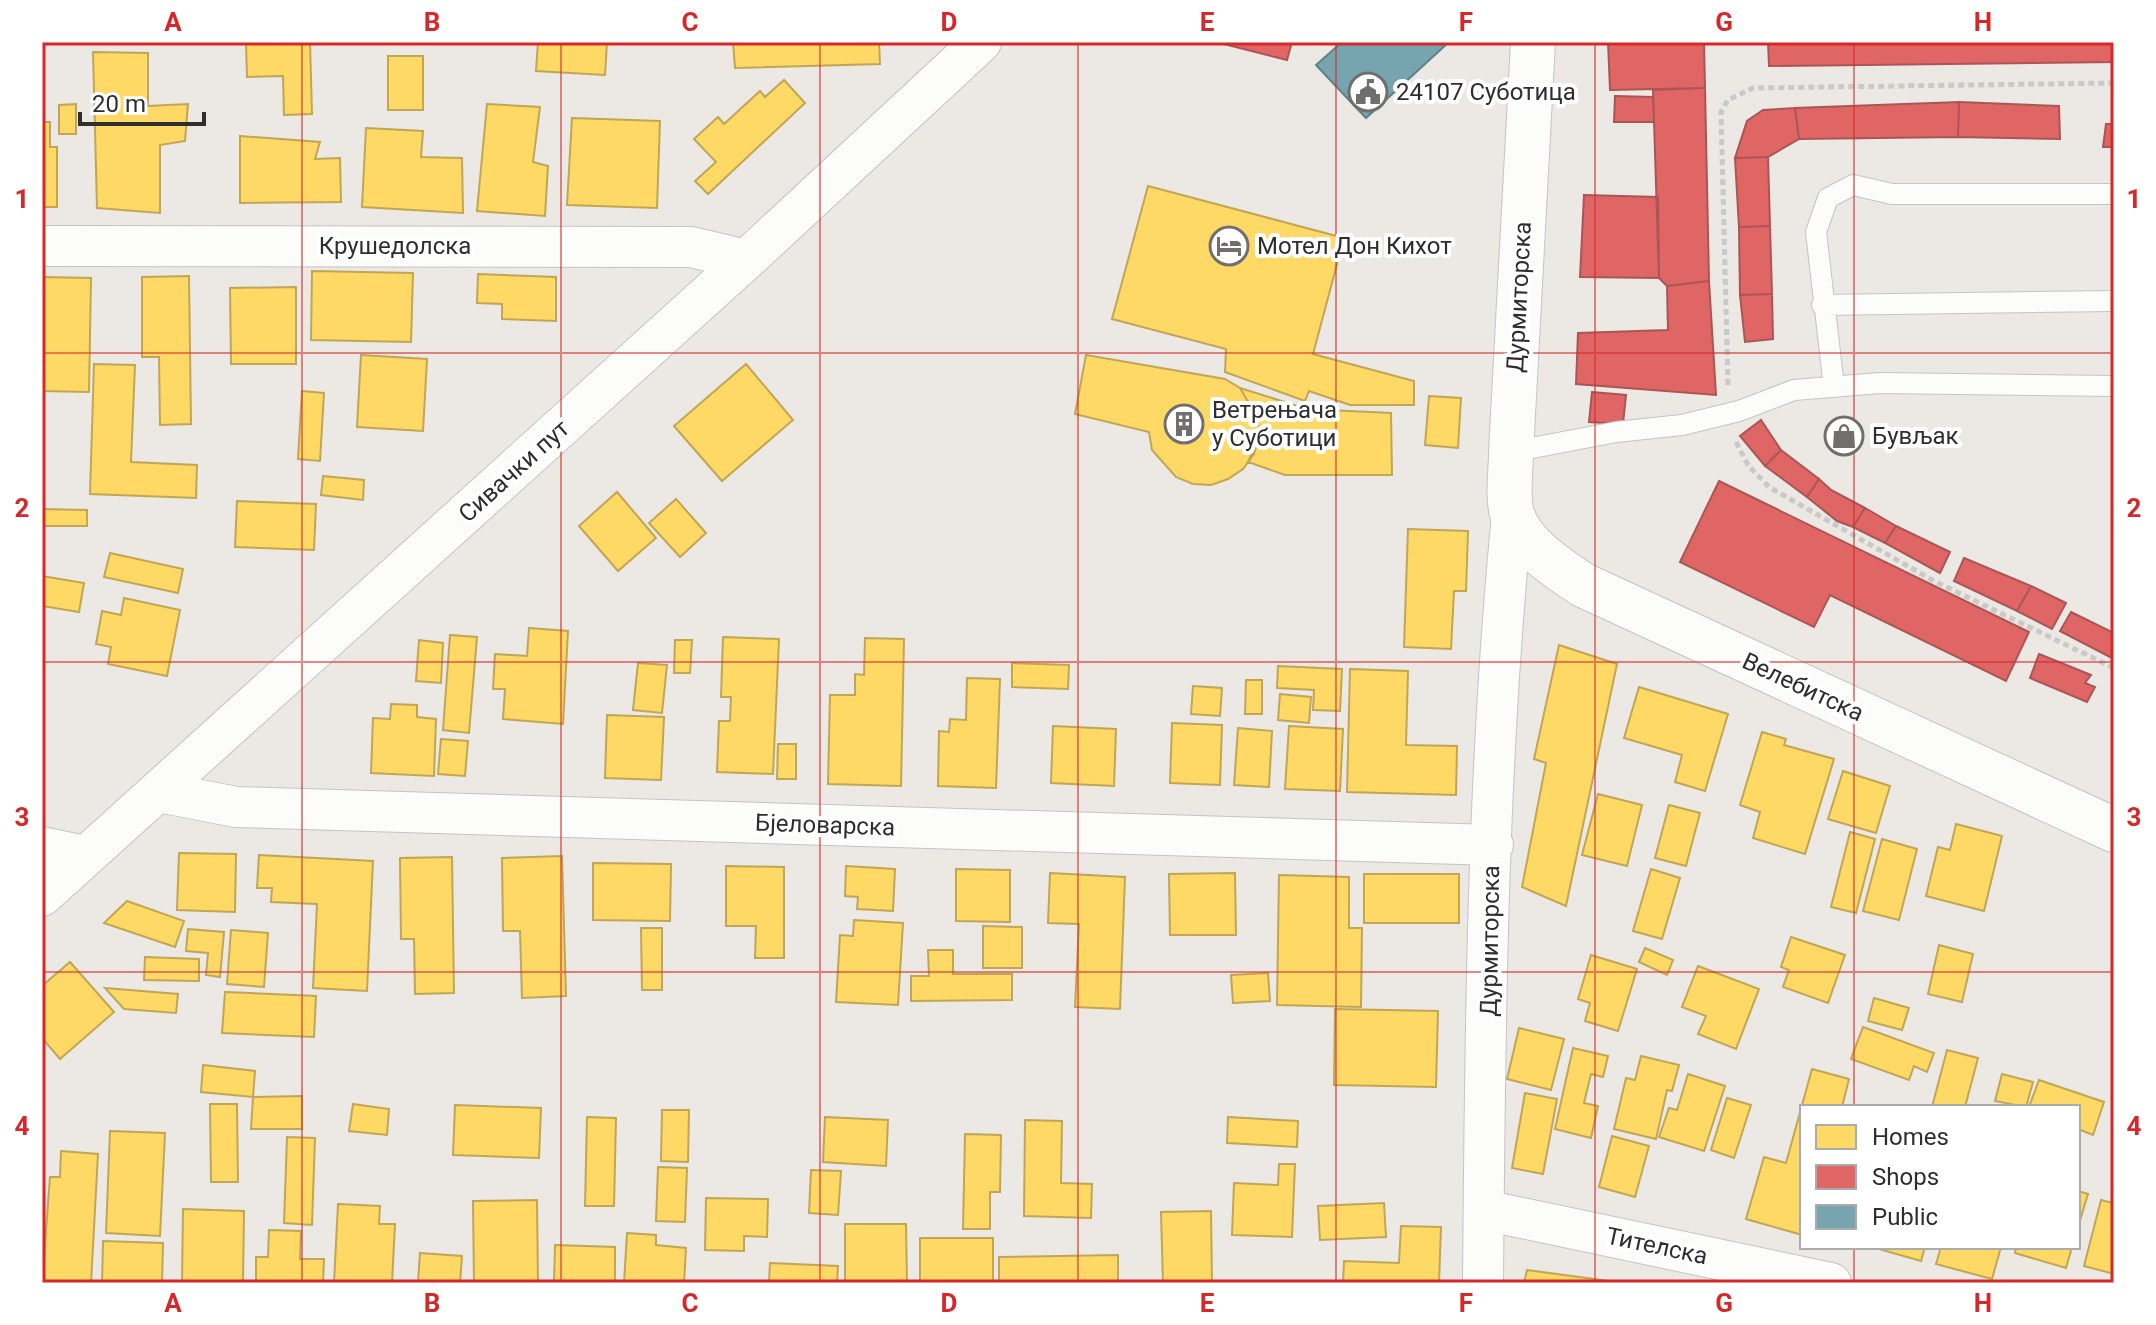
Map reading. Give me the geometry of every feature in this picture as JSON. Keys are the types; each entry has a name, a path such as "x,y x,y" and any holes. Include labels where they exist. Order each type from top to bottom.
{"street":[{"name":"Сивачки пут","path":"42,896 746,260 981,42"},
{"name":"Дурмиторска","path":"1483,1283 1493,845 1504,599 1512,515 1511,452 1533,42"},
{"name":"Крушедолска","path":"42,246 691,247 746,260"},
{"name":"Велебитска","path":"1512,515 1531,542 1557,567 1637,611 2114,830"},
{"path":"1504,599 1525,580 1557,567"},
{"name":"Бјеловарска","path":"159,792 251,807 1493,845"},
{"path":"42,847 85,856"},
{"name":"Тителска","path":"1484,1210 1831,1283"}],"lane":[{"path":"1834,387 1822,305 1816,232 1828,198 1853,185 1892,194 2114,194"},
{"path":"1822,305 2114,301"},
{"path":"1511,452 1616,432 1682,425 1739,411 1794,390 1880,383 2114,386"}],"building: Homes":[{"path":"246,42 310,42 312,114 284,115 283,76 247,77"},
{"path":"538,42 607,42 605,75 536,71"},
{"path":"733,42 879,42 880,64 735,68"},
{"path":"93,52 148,53 148,106 188,104 185,141 160,145 160,213 97,208"},
{"path":"388,56 423,56 423,110 388,110"},
{"path":"784,80 805,103 708,194 695,181 716,162 694,139 718,117 724,124 760,91 765,97"},
{"path":"76,104 76,134 59,134 59,105"},
{"path":"487,104 540,107 533,162 548,166 545,216 477,211"},
{"path":"572,118 660,121 657,208 567,205"},
{"path":"42,122 50,122 50,147 57,147 57,207 42,207"},
{"path":"366,128 423,131 421,157 462,158 463,213 362,207"},
{"path":"240,136 320,142 315,159 340,158 341,202 240,203"},
{"path":"1148,186 1344,238 1313,354 1414,381 1414,405 1350,405 1309,391 1305,401 1225,372 1226,349 1112,319"},
{"path":"312,271 413,273 411,342 311,340"},
{"path":"478,274 556,277 556,321 502,319 502,304 477,303"},
{"path":"189,276 191,424 160,425 159,357 142,357 142,277"},
{"path":"42,277 91,278 89,392 42,391"},
{"path":"296,287 296,364 231,364 230,288"},
{"path":"361,355 427,359 423,431 357,427"},
{"name":"Ветрењача у Суботици","path":"1086,355 1225,379 1240,388 1258,419 1259,437 1254,454 1243,469 1211,485 1193,484 1176,477 1152,450 1149,432 1075,414"},
{"path":"94,364 135,365 131,462 197,465 196,498 90,494"},
{"path":"746,364 793,420 722,481 674,426"},
{"path":"1240,388 1307,409 1391,413 1392,475 1285,475 1248,462 1259,437 1258,419"},
{"path":"302,391 324,393 320,461 298,459"},
{"path":"1429,396 1461,398 1458,448 1425,445"},
{"path":"323,476 364,480 363,500 321,495"},
{"path":"617,492 656,538 618,571 579,526"},
{"path":"676,499 706,533 680,557 649,523"},
{"path":"237,501 316,504 314,550 235,547"},
{"path":"42,509 87,510 87,526 42,526"},
{"path":"1408,529 1468,531 1466,591 1454,591 1451,649 1404,647"},
{"path":"110,553 183,569 178,593 104,577"},
{"path":"42,576 84,583 79,612 42,606"},
{"path":"124,598 180,610 167,676 108,664 111,647 96,644 102,611 121,615"},
{"path":"529,628 568,631 563,724 503,719 505,689 493,689 495,654 527,656"},
{"path":"450,635 477,637 469,733 443,730"},
{"path":"723,637 779,639 773,774 717,772 719,721 730,721 731,697 721,697"},
{"path":"865,638 904,639 901,786 828,784 830,695 855,695 855,674 864,675"},
{"path":"419,640 443,643 441,683 416,681"},
{"path":"675,640 692,640 690,673 674,673"},
{"path":"1559,645 1617,664 1566,906 1522,887 1546,763 1534,759"},
{"path":"638,663 667,665 662,713 633,710"},
{"path":"1012,663 1069,665 1068,689 1012,687"},
{"path":"1278,666 1342,669 1340,711 1313,710 1314,690 1277,688"},
{"path":"1350,669 1408,671 1406,745 1457,746 1456,795 1347,792"},
{"path":"967,678 1000,679 996,788 938,786 939,731 949,732 950,719 966,720"},
{"path":"1246,680 1262,680 1262,714 1245,714"},
{"path":"1193,686 1222,688 1220,716 1191,714"},
{"path":"1639,687 1728,714 1705,791 1675,782 1682,755 1624,738"},
{"path":"1280,694 1311,697 1309,723 1278,720"},
{"path":"391,704 417,705 417,717 436,719 434,776 371,773 373,718 390,719"},
{"path":"607,715 664,717 661,780 605,778"},
{"path":"1172,723 1222,725 1220,785 1170,783"},
{"path":"1053,726 1116,729 1114,786 1051,783"},
{"path":"1289,726 1343,729 1340,791 1285,789"},
{"path":"1238,728 1272,731 1269,787 1234,785"},
{"path":"1762,732 1786,739 1784,745 1834,759 1805,854 1753,838 1760,812 1740,805"},
{"path":"441,739 468,741 465,776 438,774"},
{"path":"778,744 796,744 796,779 777,779"},
{"path":"1843,771 1890,786 1876,833 1828,819"},
{"path":"1598,794 1642,805 1627,866 1582,855"},
{"path":"1669,805 1700,813 1686,866 1655,858"},
{"path":"1956,824 2002,836 1984,911 1926,896 1938,847 1950,850"},
{"path":"1850,832 1875,839 1856,913 1831,907"},
{"path":"1882,839 1917,849 1899,920 1863,911"},
{"path":"179,853 236,854 235,912 177,910"},
{"path":"259,855 373,861 367,991 313,988 317,904 271,902 272,888 257,888"},
{"path":"562,856 566,996 522,998 520,931 503,931 502,858"},
{"path":"452,857 454,993 415,994 414,939 401,939 400,858"},
{"path":"593,863 671,864 670,921 593,920"},
{"path":"726,866 784,867 784,958 755,958 756,926 726,926"},
{"path":"846,866 895,869 893,911 857,909 858,897 845,896"},
{"path":"956,869 1010,870 1010,922 956,921"},
{"path":"1651,869 1680,878 1662,939 1633,931"},
{"path":"1050,873 1125,877 1120,1009 1075,1007 1079,924 1048,923"},
{"path":"1235,873 1236,935 1170,935 1169,874"},
{"path":"1364,874 1459,874 1459,923 1364,923"},
{"path":"1279,875 1349,877 1349,928 1362,928 1361,1007 1277,1005"},
{"path":"127,901 184,921 175,947 104,923"},
{"path":"854,920 903,923 898,1005 836,1002 840,935 853,936"},
{"path":"983,926 1022,927 1022,968 983,968"},
{"path":"641,928 662,928 662,990 642,990"},
{"path":"188,929 224,932 220,977 206,975 208,953 186,951"},
{"path":"231,930 268,933 264,987 227,984"},
{"path":"1791,937 1845,955 1828,1003 1783,987 1789,970 1781,967"},
{"path":"1939,945 1973,954 1962,1002 1928,994"},
{"path":"1645,948 1673,960 1667,975 1639,962"},
{"path":"928,950 953,950 953,974 1012,974 1012,1000 911,1001 911,976 929,976"},
{"path":"1591,955 1637,969 1618,1031 1585,1021 1590,1003 1578,999"},
{"path":"145,957 199,959 199,981 144,980"},
{"path":"70,962 114,1012 60,1059 42,1038 42,986"},
{"path":"1698,966 1759,989 1736,1049 1698,1034 1706,1016 1682,1007"},
{"path":"1268,973 1270,1001 1233,1003 1231,975"},
{"path":"105,988 178,994 176,1013 124,1009"},
{"path":"225,992 316,996 314,1037 222,1033"},
{"path":"1874,998 1909,1008 1902,1030 1868,1021"},
{"path":"1335,1009 1438,1011 1436,1087 1334,1085"},
{"path":"1863,1027 1934,1053 1927,1072 1914,1066 1909,1080 1851,1059"},
{"path":"1519,1028 1564,1039 1551,1090 1507,1079"},
{"path":"1573,1048 1608,1056 1603,1077 1591,1074 1584,1103 1598,1106 1591,1138 1555,1129"},
{"path":"1947,1050 1978,1058 1966,1105 1933,1105"},
{"path":"1641,1056 1679,1065 1672,1091 1667,1090 1656,1139 1614,1129 1626,1078 1635,1080"},
{"path":"203,1065 255,1071 253,1097 201,1092"},
{"path":"1812,1069 1849,1079 1842,1105 1802,1105"},
{"path":"1688,1074 1725,1086 1704,1151 1659,1137 1669,1108 1677,1110"},
{"path":"2002,1074 2033,1082 2027,1105 1995,1101"},
{"path":"2039,1080 2104,1102 2093,1135 2080,1130 2080,1105 2030,1105"},
{"path":"1525,1093 1557,1099 1543,1174 1512,1168"},
{"path":"302,1096 302,1129 251,1129 253,1097"},
{"path":"1727,1098 1751,1105 1734,1158 1711,1150"},
{"path":"210,1104 237,1104 238,1182 211,1182"},
{"path":"353,1104 389,1109 387,1135 349,1131"},
{"path":"455,1105 541,1108 539,1158 453,1155"},
{"path":"662,1110 689,1110 688,1162 661,1161"},
{"path":"1800,1112 1800,1234 1746,1219 1764,1157 1786,1163"},
{"path":"587,1117 616,1118 614,1206 585,1206"},
{"path":"825,1117 888,1120 886,1166 823,1162"},
{"path":"1228,1117 1298,1121 1297,1147 1227,1143"},
{"path":"1025,1120 1062,1121 1061,1183 1092,1184 1091,1218 1024,1216"},
{"path":"110,1131 165,1133 160,1236 106,1233"},
{"path":"965,1134 1001,1135 1000,1192 990,1192 990,1229 963,1229"},
{"path":"1612,1136 1649,1146 1635,1197 1599,1187"},
{"path":"287,1137 315,1138 312,1225 284,1223"},
{"path":"61,1151 98,1154 91,1283 42,1283 50,1177 60,1177"},
{"path":"1279,1164 1295,1164 1292,1237 1232,1235 1234,1183 1278,1185"},
{"path":"658,1167 687,1168 685,1222 656,1221"},
{"path":"811,1170 841,1171 838,1215 809,1213"},
{"path":"2080,1192 2088,1194 2080,1220"},
{"path":"706,1198 768,1199 767,1237 744,1236 744,1251 705,1250"},
{"path":"2114,1199 2114,1274 2084,1266 2101,1200 2113,1203"},
{"path":"537,1200 538,1283 474,1283 473,1201"},
{"path":"1384,1203 1386,1237 1320,1240 1318,1206"},
{"path":"338,1204 380,1206 379,1224 395,1224 392,1283 334,1283"},
{"path":"183,1209 244,1211 243,1283 182,1283"},
{"path":"1211,1211 1212,1283 1163,1283 1161,1212"},
{"path":"845,1224 906,1224 907,1283 845,1283"},
{"path":"1401,1226 1441,1227 1439,1283 1343,1283 1344,1261 1399,1263"},
{"path":"269,1230 301,1231 300,1259 324,1259 323,1283 256,1283 256,1257 268,1257"},
{"path":"627,1233 656,1235 656,1245 686,1248 684,1283 624,1283"},
{"path":"920,1238 993,1238 993,1283 920,1283"},
{"path":"103,1241 163,1243 162,1283 102,1283"},
{"path":"555,1245 615,1247 615,1283 554,1283"},
{"path":"1879,1249 1924,1249 1921,1261"},
{"path":"1940,1249 2000,1249 1992,1279 1936,1264"},
{"path":"2016,1249 2071,1249 2066,1268 2015,1253"},
{"path":"420,1253 462,1256 460,1283 418,1283"},
{"path":"1118,1255 1118,1283 999,1283 999,1257"},
{"path":"770,1263 838,1266 837,1283 769,1283"},
{"path":"1527,1270 1624,1283 1524,1283"}],"building: Shops":[{"path":"1216,42 1292,42 1287,60"},
{"path":"1608,42 1704,42 1705,88 1610,90"},
{"path":"1768,42 2114,42 2114,62 1769,66"},
{"path":"1705,88 1709,281 1667,286 1659,278 1653,90"},
{"path":"1615,96 1653,97 1654,122 1614,122"},
{"path":"1959,102 1958,137 1799,139 1795,108"},
{"path":"1959,102 2059,106 2060,139 1958,137"},
{"path":"1795,108 1799,139 1768,157 1735,158 1747,121 1763,110"},
{"path":"2106,124 2114,124 2114,147 2103,147"},
{"path":"1768,157 1770,226 1739,227 1735,158"},
{"path":"1584,195 1658,197 1659,278 1580,277"},
{"path":"1770,226 1772,294 1740,295 1739,227"},
{"path":"1709,281 1716,395 1576,384 1578,333 1668,330 1667,286"},
{"path":"1772,294 1773,339 1745,342 1740,295"},
{"path":"1592,392 1626,395 1623,424 1589,422"},
{"path":"1761,420 1781,450 1765,466 1740,436"},
{"path":"1781,450 1819,479 1807,497 1765,466"},
{"path":"1819,479 1831,490 1865,508 1853,527 1837,521 1807,497"},
{"path":"1719,481 2029,632 2006,681 1830,595 1814,627 1680,562"},
{"path":"1865,508 1896,526 1885,543 1853,527"},
{"path":"1896,526 1950,552 1940,573 1885,543"},
{"path":"1964,558 2031,586 2017,611 1954,581"},
{"path":"2031,586 2066,603 2052,629 2017,611"},
{"path":"2071,612 2114,633 2114,659 2060,631"},
{"path":"2039,654 2091,675 2085,683 2095,687 2087,702 2030,678"}],"building: Public":[{"name":"24107 Суботица","path":"1342,42 1449,42 1366,118 1316,65"}],"place":[{"name":"24107 Суботица","path":"1368,92"},
{"name":"Мотел Дон Кихот","path":"1229,246"},
{"name":"Ветрењача у Суботици","path":"1184,424"},
{"name":"Бувљак","path":"1844,436"}]}
